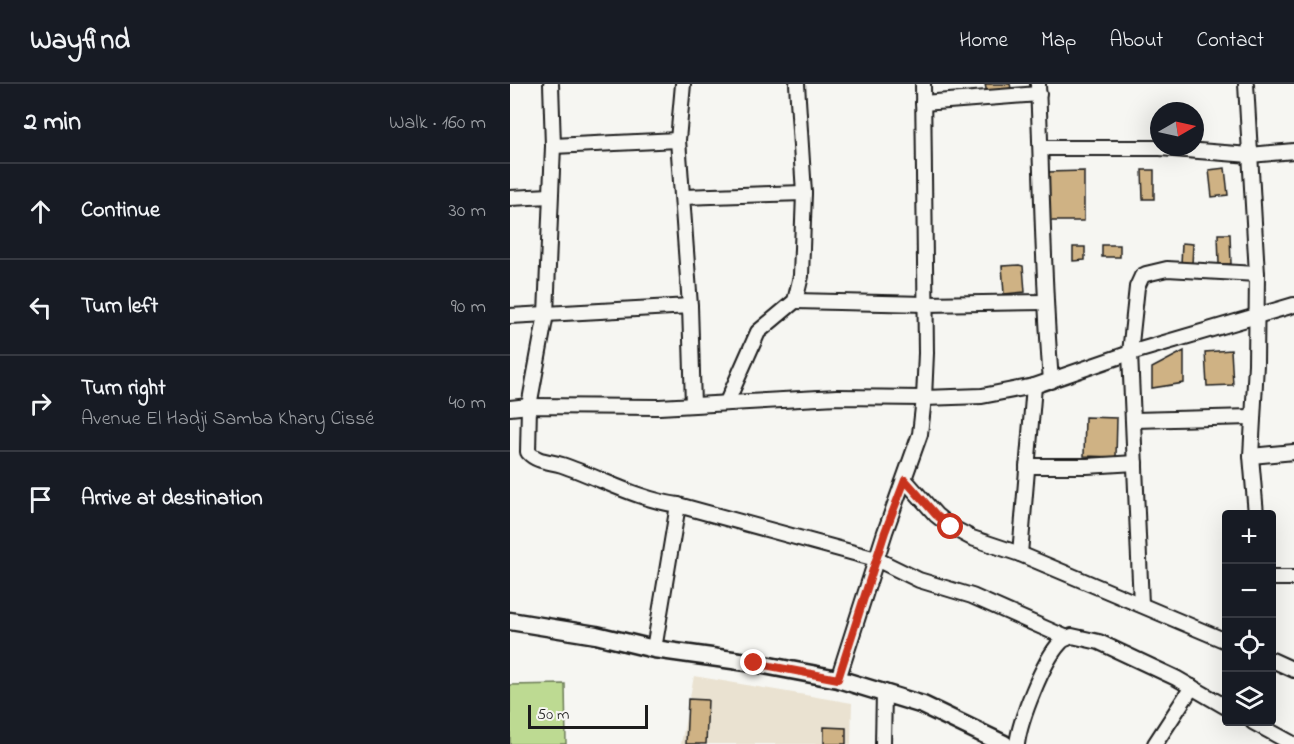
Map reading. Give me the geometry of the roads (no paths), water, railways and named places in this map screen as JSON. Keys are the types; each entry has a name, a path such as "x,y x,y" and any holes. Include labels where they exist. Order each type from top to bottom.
{"street":[{"path":"551,84 553,147 546,314 529,406 528,452 534,459 561,465 647,499 678,505 876,559 919,580 1000,607 1067,638"},
{"path":"683,84 678,140 690,306 693,405"},
{"path":"727,402 758,332 795,301 801,276 804,193 797,84"},
{"path":"838,679 876,559 920,434 924,399 926,304 923,84"},
{"path":"1246,84 1257,274 1251,456 1256,510"},
{"path":"923,102 1038,89 1042,148 1045,302 1051,381"},
{"path":"553,147 678,140"},
{"path":"1042,148 1160,148 1250,155 1294,151"},
{"path":"683,197 804,193"},
{"path":"510,198 550,196"},
{"path":"1141,603 1130,353 1137,287 1142,276 1167,269 1257,274"},
{"path":"795,301 926,304 1045,302"},
{"path":"510,408 529,406 659,407 837,397 924,399 982,396 1034,386 1130,353 1294,305"},
{"path":"510,316 690,306"},
{"path":"1020,554 1034,386"},
{"path":"1134,420 1252,417"},
{"path":"1251,456 1294,452"},
{"path":"1027,466 1135,463"},
{"path":"905,480 936,515 951,527 985,543 1020,554 1222,638"},
{"path":"654,649 678,505"},
{"path":"1276,578 1294,578"},
{"path":"510,621 596,635 654,649 754,663 838,679 923,705 1004,744"},
{"path":"1017,744 1022,723 1049,658 1060,642 1077,636 1098,642 1192,687 1222,704"},
{"path":"1276,662 1294,670"},
{"path":"1155,744 1192,687"},
{"path":"883,744 884,692"},
{"path":"1260,726 1293,744"}]}
